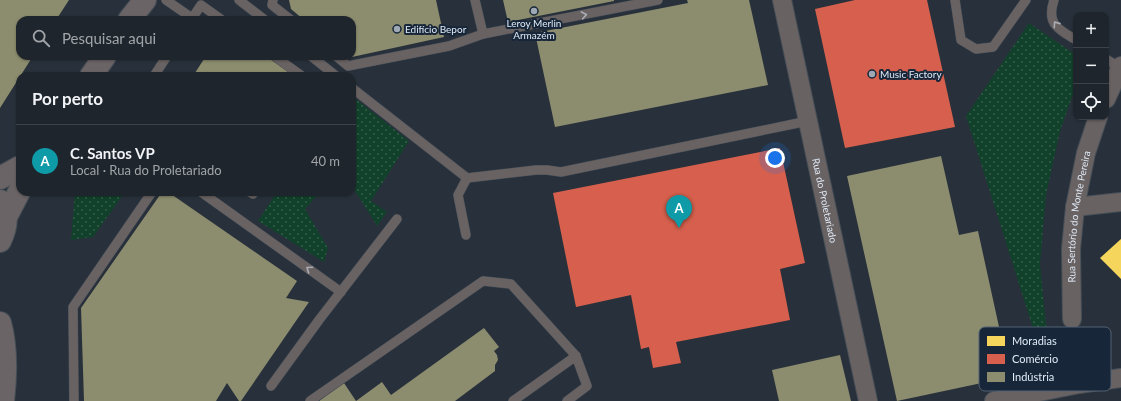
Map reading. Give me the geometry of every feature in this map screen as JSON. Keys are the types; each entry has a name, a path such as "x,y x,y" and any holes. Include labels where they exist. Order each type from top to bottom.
{"street":[{"path":"132,16 145,0"},
{"name":"Rua do Proletariado","path":"782,0 868,401"},
{"path":"1109,88 1116,64"},
{"name":"Rua Sertório do Monte Pereira","path":"1072,319 1071,249 1075,207 1086,153 1097,120"},
{"path":"0,178 16,169"},
{"path":"0,241 5,230 3,209 16,194"},
{"path":"1075,207 1121,202"},
{"path":"0,323 6,359 3,401"},
{"path":"1111,379 1121,378"},
{"path":"994,401 1044,391"}],"lane":[{"path":"166,0 188,16"},
{"path":"239,0 260,16"},
{"path":"273,0 272,5 286,16"},
{"path":"475,0 483,34"},
{"path":"341,60 348,66 449,46 483,34 658,0"},
{"path":"955,0 961,40 976,49 994,47 1026,0"},
{"path":"1054,0 1050,15 1057,28 1073,38"},
{"path":"194,16 201,5 216,16"},
{"path":"157,72 164,60"},
{"path":"280,60 296,72"},
{"path":"316,60 331,72"},
{"path":"356,91 467,178 536,170 561,172 808,121"},
{"path":"466,235 458,195 467,178"},
{"path":"74,401 73,307 149,196"},
{"path":"207,196 341,292"},
{"path":"271,386 397,219"},
{"path":"310,401 483,281 511,284 576,356 587,386 567,401"},
{"path":"513,401 576,356"}],"green space":[{"path":"1029,23 1073,53 1073,94 1060,131 1046,195 1040,264 1046,326 1050,327 1033,327 966,116"},
{"path":"356,99 409,141 371,201 387,212 377,226 356,192"},
{"path":"75,196 122,196 93,237 71,240"},
{"path":"274,196 316,196 305,209 328,248 324,262 258,221"}],"building: Moradias":[{"path":"1121,239 1121,279 1100,258"}],"building: Comércio":[{"path":"855,0 927,0 955,127 845,148 815,9"},
{"path":"780,148 805,263 780,269 790,320 676,342 681,363 653,368 649,347 641,349 631,295 576,307 553,193"}],"building: Indústria":[{"path":"0,0 69,0 59,16 16,16 16,60 30,60 23,72 16,72 16,83 0,108"},
{"name":"Edifício Bepor","path":"289,0 436,0 444,37 356,56 356,16 299,16 291,9"},
{"name":"Leroy Merlin Armazém","path":"503,0 614,0 614,1 508,22"},
{"path":"687,0 749,0 768,85 555,127 535,33 688,3"},
{"path":"203,60 272,60 289,72 196,72"},
{"path":"941,156 959,235 978,231 999,327 979,327 979,384 897,401 847,176"},
{"path":"159,196 174,196 297,281 286,298 309,302 241,401 239,401 227,383 216,401 84,401 81,308"},
{"path":"484,328 499,347 494,351 498,360 495,365 495,371 455,401 356,401 382,382 391,395"},
{"path":"840,355 851,401 779,401 772,370"},
{"path":"344,383 356,401 319,401"}],"place":[{"name":"Leroy Merlin Armazém","path":"534,11"},
{"name":"Edifício Bepor","path":"397,29"},
{"name":"Music Factory","path":"872,74"},
{"name":"C. Santos VP","path":"679,228"}]}
